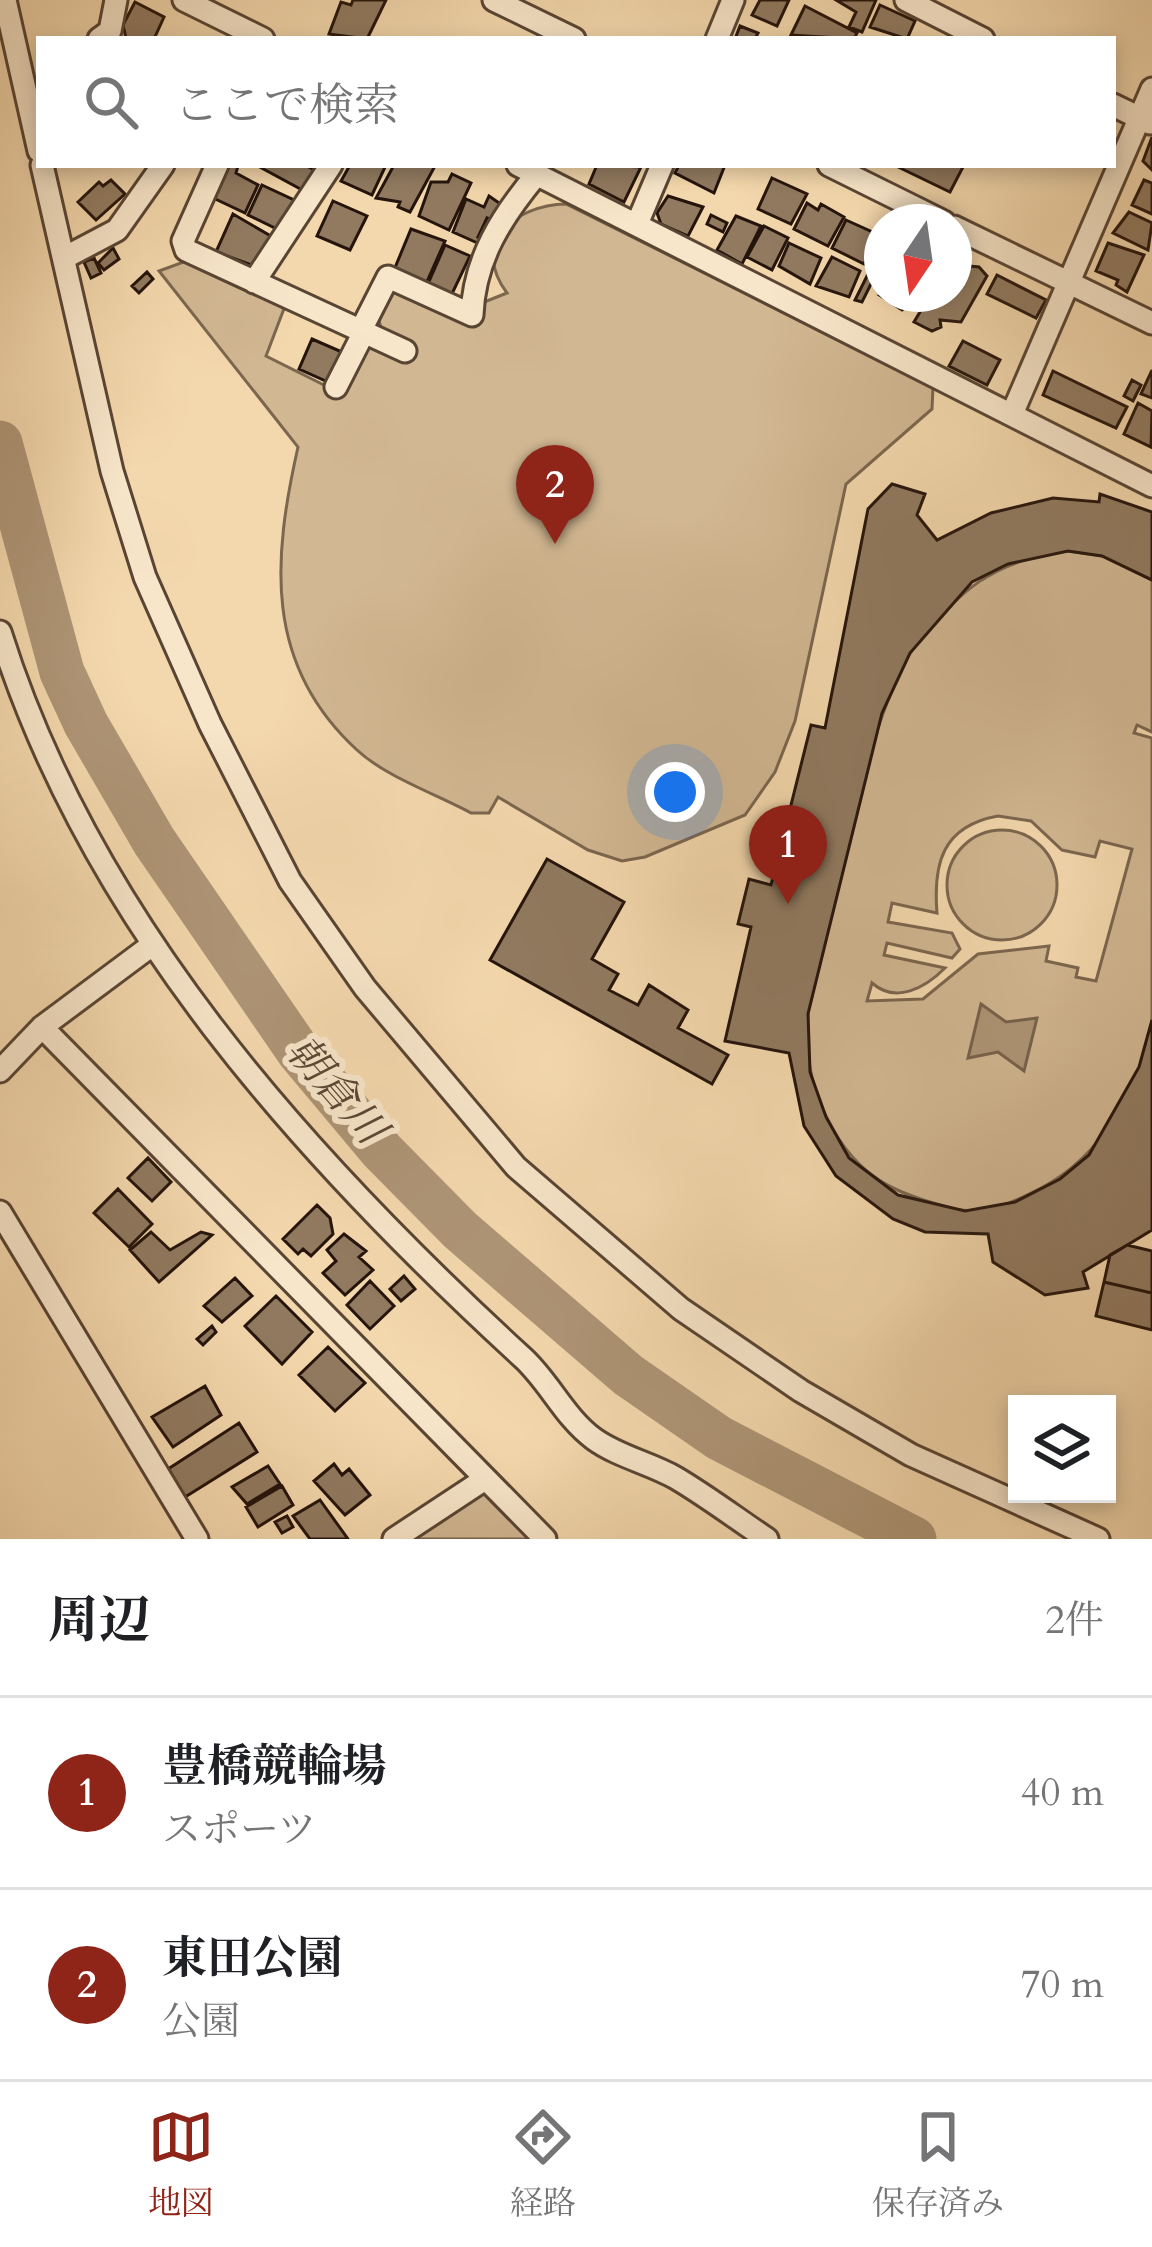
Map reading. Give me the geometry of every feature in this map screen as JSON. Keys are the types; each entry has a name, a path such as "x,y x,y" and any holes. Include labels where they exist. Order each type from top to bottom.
{"street":[{"path":"5,0 32,90 36,125"},
{"path":"103,36 110,31 116,0"},
{"path":"184,0 257,36"},
{"path":"494,0 568,36"},
{"path":"718,36 734,0"},
{"path":"906,0 977,36"},
{"path":"1012,414 1146,121 1152,89"},
{"path":"1116,106 1146,121"},
{"path":"43,168 112,471 145,577 210,724 290,881 364,988 516,1167 681,1309 801,1391 911,1455 1098,1539"},
{"path":"64,258 118,230 161,168"},
{"path":"216,168 183,241 185,250 405,351"},
{"path":"254,282 329,168"},
{"path":"637,224 661,168"},
{"path":"836,168 908,204"},
{"path":"336,387 388,277 472,316 479,270 528,170 1152,485"},
{"path":"972,236 1152,323"},
{"path":"0,632 5,668 77,815 152,945 318,1154 407,1251 533,1366 593,1438 673,1476 767,1539"},
{"path":"0,1071 42,1027 152,945"},
{"path":"42,1027 544,1539"},
{"path":"0,1212 197,1539"},
{"path":"394,1539 485,1479"}],"shaded area":[{"path":"566,204 933,387 932,409 846,484 795,721 775,772 745,815 645,857 622,861 588,850 498,797 489,813 471,813 382,769 326,717 290,646 283,608 283,529 298,447 159,271 186,261 285,306 266,356 342,394 361,350 382,331 377,314 389,289 407,290 449,316 507,293 493,259 503,231 530,211"},
{"path":"1068,551 1102,556 1152,580 1152,732 1137,725 1134,733 1152,738 1152,1020 1129,1094 1082,1158 1021,1198 966,1211 896,1190 865,1170 839,1140 813,1082 808,1015 849,825 898,676 913,649 962,595 998,571","holes":["998,816 1031,821 1062,850 1095,857 1100,841 1132,849 1096,981 1076,977 1078,968 1046,961 1049,946 978,954 923,999 867,1001 872,983 891,992 910,991 945,968 884,955 887,943 952,958 960,949 952,933 888,922 892,903 937,913 940,863 953,838 964,828"]},
{"path":"1002,830 1023,834 1041,846 1053,864 1057,885 1053,906 1041,924 1023,936 1002,940 981,936 963,924 951,906 947,885 951,864 963,846 981,834"},
{"path":"981,1004 1006,1022 1037,1018 1024,1071 998,1052 968,1058"},
{"path":"485,1479 545,1539 394,1539"}],"building":[{"path":"353,0 386,0 368,36 329,34 341,2 351,5"},
{"path":"760,0 789,0 777,26 752,15"},
{"path":"836,0 876,0 862,32 849,27 856,12"},
{"path":"135,2 164,17 155,36 126,36 123,25"},
{"path":"880,5 915,21 908,36 870,27"},
{"path":"805,6 857,33 856,36 791,35"},
{"path":"740,26 758,33 756,36 736,36"},
{"path":"1152,137 1152,170 1143,161"},
{"path":"219,168 237,168 236,173 258,185 245,213 207,195"},
{"path":"262,168 318,172 306,192"},
{"path":"348,168 385,168 372,195 341,181"},
{"path":"392,168 434,168 410,212 398,207 400,202 376,198"},
{"path":"596,168 641,168 624,202 589,184"},
{"path":"678,168 724,168 714,193 675,173"},
{"path":"900,168 962,168 950,192"},
{"path":"452,174 471,183 449,230 419,216 431,182 448,182"},
{"path":"772,178 807,194 791,224 758,209"},
{"path":"111,180 125,194 96,220 78,202 99,182 103,186"},
{"path":"1144,180 1152,183 1152,214 1132,205"},
{"path":"262,185 294,200 279,230 248,215"},
{"path":"489,196 502,205 495,221 487,218 478,237 484,239 482,245 453,232 466,199 484,207"},
{"path":"668,196 703,207 688,236 661,224 657,213"},
{"path":"333,201 367,216 350,250 317,236"},
{"path":"807,203 818,210 821,204 844,217 828,246 794,229"},
{"path":"1129,212 1152,223 1148,250 1113,233"},
{"path":"233,214 276,239 260,268 216,252"},
{"path":"711,215 727,223 723,232 707,224"},
{"path":"736,216 761,226 742,264 717,250"},
{"path":"846,220 864,228 864,264 832,248"},
{"path":"764,226 788,238 772,270 747,257"},
{"path":"411,229 445,241 425,286 394,270"},
{"path":"789,243 821,258 810,284 779,266"},
{"path":"1108,243 1144,255 1127,292 1116,285 1118,280 1096,271"},
{"path":"445,245 470,256 450,298 427,286"},
{"path":"113,248 119,259 104,270 98,263"},
{"path":"832,257 860,271 849,297 816,286"},
{"path":"94,258 101,273 91,278 84,262"},
{"path":"972,266 987,276 972,303"},
{"path":"147,272 153,279 139,293 132,286"},
{"path":"997,275 1046,300 1036,318 987,294"},
{"path":"920,312 967,312 961,322 940,320 941,327 932,331 914,322"},
{"path":"312,339 342,352 328,382 299,369"},
{"path":"963,341 1000,360 987,385 949,366"},
{"path":"1152,370 1152,398 1141,394"},
{"path":"1053,371 1127,407 1116,428 1043,395"},
{"path":"1132,380 1141,385 1133,401 1124,396"},
{"path":"1138,403 1152,411 1151,447 1124,434"},
{"path":"892,484 925,494 917,515 937,540 991,513 1053,498 1099,502 1100,494 1152,512 1152,580 1102,556 1068,551 1008,564 972,582 910,653 882,713 808,1014 810,1072 826,1117 849,1158 898,1195 965,1211 1015,1202 1060,1179 1089,1155 1139,1067 1152,1020 1152,1230 1083,1272 1088,1288 1045,1295 993,1262 988,1234 925,1232 893,1219 836,1176 804,1126 789,1053 725,1041 751,927 738,924 749,879 771,885 811,725 825,728 868,509"},
{"path":"547,859 624,902 592,959 618,974 609,990 638,1005 649,985 688,1010 678,1028 728,1055 712,1084 490,960"},
{"path":"148,1158 171,1182 152,1201 128,1178"},
{"path":"118,1189 152,1224 129,1247 94,1213"},
{"path":"317,1205 330,1218 333,1234 311,1256 303,1249 298,1254 283,1239"},
{"path":"151,1232 170,1250 201,1232 212,1235 159,1282 130,1250"},
{"path":"344,1234 366,1251 359,1257 373,1270 345,1295 323,1273 336,1261 327,1250"},
{"path":"1127,1245 1152,1251 1152,1293 1104,1282 1110,1255"},
{"path":"404,1276 415,1289 401,1301 390,1289"},
{"path":"235,1278 252,1296 222,1322 204,1306"},
{"path":"370,1281 394,1306 370,1329 347,1305"},
{"path":"1104,1282 1152,1293 1152,1330 1096,1316"},
{"path":"276,1296 312,1332 282,1364 245,1326"},
{"path":"212,1326 216,1332 203,1345 197,1339"},
{"path":"328,1347 365,1383 335,1411 299,1375"},
{"path":"205,1386 221,1415 173,1447 152,1417"},
{"path":"239,1423 257,1452 182,1499 165,1471"},
{"path":"334,1464 342,1475 349,1469 370,1495 345,1515 314,1481"},
{"path":"268,1466 280,1484 247,1504 232,1487"},
{"path":"282,1486 293,1505 258,1527 246,1507"},
{"path":"320,1500 348,1539 310,1539 293,1516"},
{"path":"287,1516 293,1527 282,1533 275,1522"}],"waterway":[{"name":"朝倉川","path":"0,443 62,672 86,724 154,841 299,1052 382,1151 460,1230 628,1375 719,1438 914,1539"}],"place":[{"name":"東田公園","path":"555,544"},
{"name":"豊橋競輪場","path":"788,904"}]}
